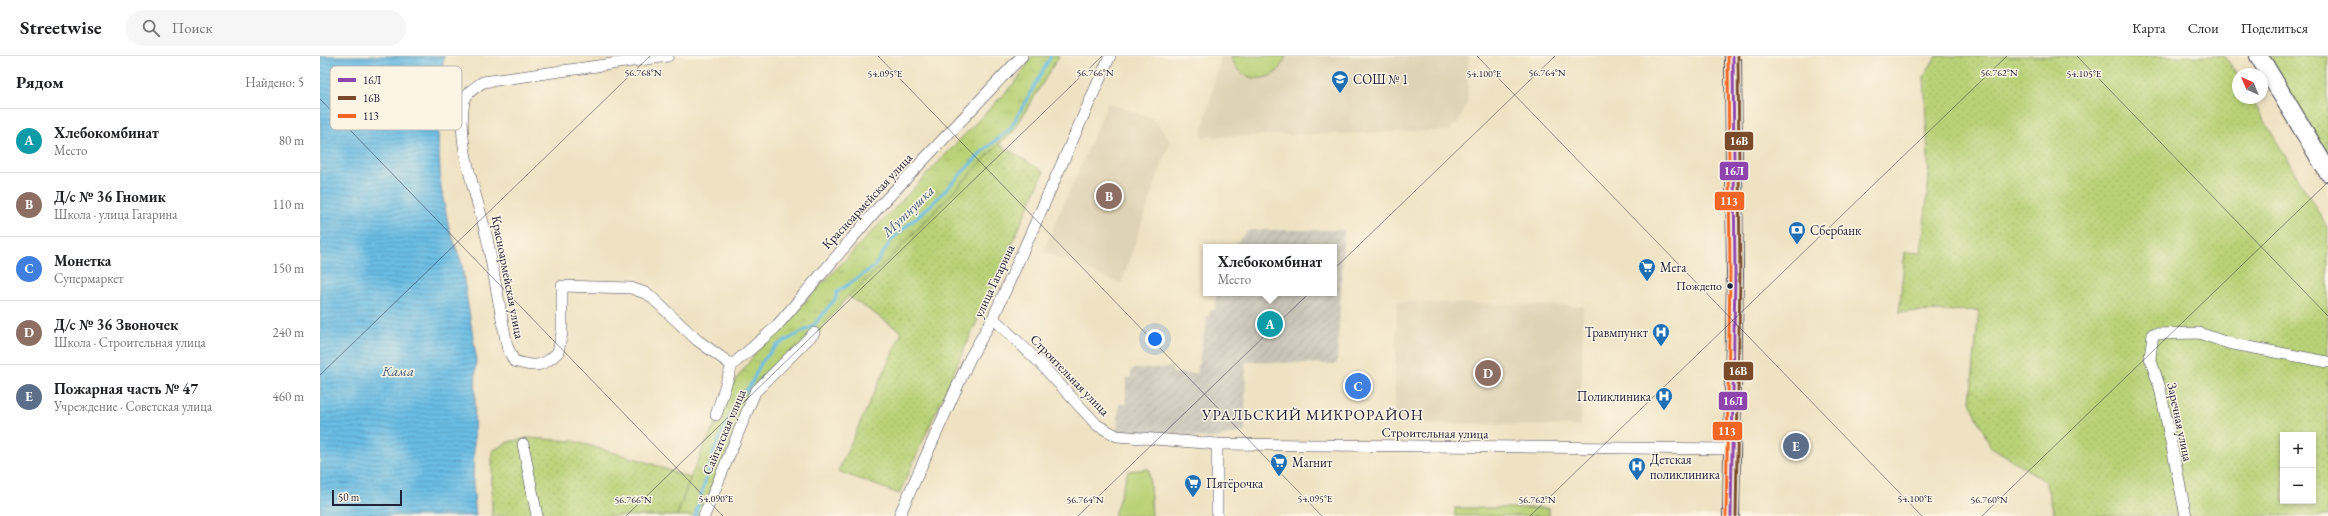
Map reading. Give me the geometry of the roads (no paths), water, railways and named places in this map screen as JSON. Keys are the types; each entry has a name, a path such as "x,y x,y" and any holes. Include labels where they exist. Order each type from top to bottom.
{"main road":[{"path":"1731,516 1735,274 1732,56"},
{"path":"2259,56 2328,172"}],"street":[{"name":"Красноармейская улица","path":"668,56 483,82 472,89 464,99 463,122 466,151 487,239 507,346 514,361 530,366 543,364 558,352 562,333 562,286 631,288 648,294 697,340 732,365 775,328 879,207 1022,56"},
{"name":"улица Гагарина","path":"899,516 970,358 993,318 1110,56"},
{"name":"Строительная улица","path":"993,318 1039,362 1097,425 1117,436 1217,444 1733,449"},
{"name":"Сайгатская улица","path":"704,516 754,392 814,333"},
{"name":"Заречная улица","path":"2186,516 2160,388 2150,358 2153,334 2199,333 2228,343 2328,362"},
{"path":"716,415 732,365"},
{"path":"523,444 537,516"},
{"path":"1217,444 1217,516"}],"water":[{"name":"Кама","path":"320,56 444,56 443,66 330,66 330,130 438,130 441,188 449,228 461,261 476,356 473,485 476,516 320,516"}],"waterway":[{"name":"Мутнушка","path":"695,516 714,451 738,399 750,386 761,363 776,346 813,326 836,298 837,292 874,267 892,239 933,203 984,150 1010,129 1051,56"}],"place":[{"name":"СОШ № 1","path":"1340,94"},
{"name":"Д/с № 36 Гномик","path":"1109,196"},
{"name":"Сбербанк","path":"1797,245"},
{"name":"Мега","path":"1647,282"},
{"name":"Пождепо","path":"1730,286"},
{"name":"Хлебокомбинат","path":"1270,324"},
{"name":"Травмпункт","path":"1661,347"},
{"name":"Д/с № 36 Звоночек","path":"1488,373"},
{"name":"Монетка","path":"1358,386"},
{"name":"Поликлиника","path":"1664,411"},
{"name":"Пожарная часть № 47","path":"1796,446"},
{"name":"Магнит","path":"1279,477"},
{"name":"Детская поликлиника","path":"1637,481"},
{"name":"Пятёрочка","path":"1193,498"}],"district":[{"name":"УРАЛЬСКИЙ МИКРОРАЙОН","path":"1313,414"}]}
